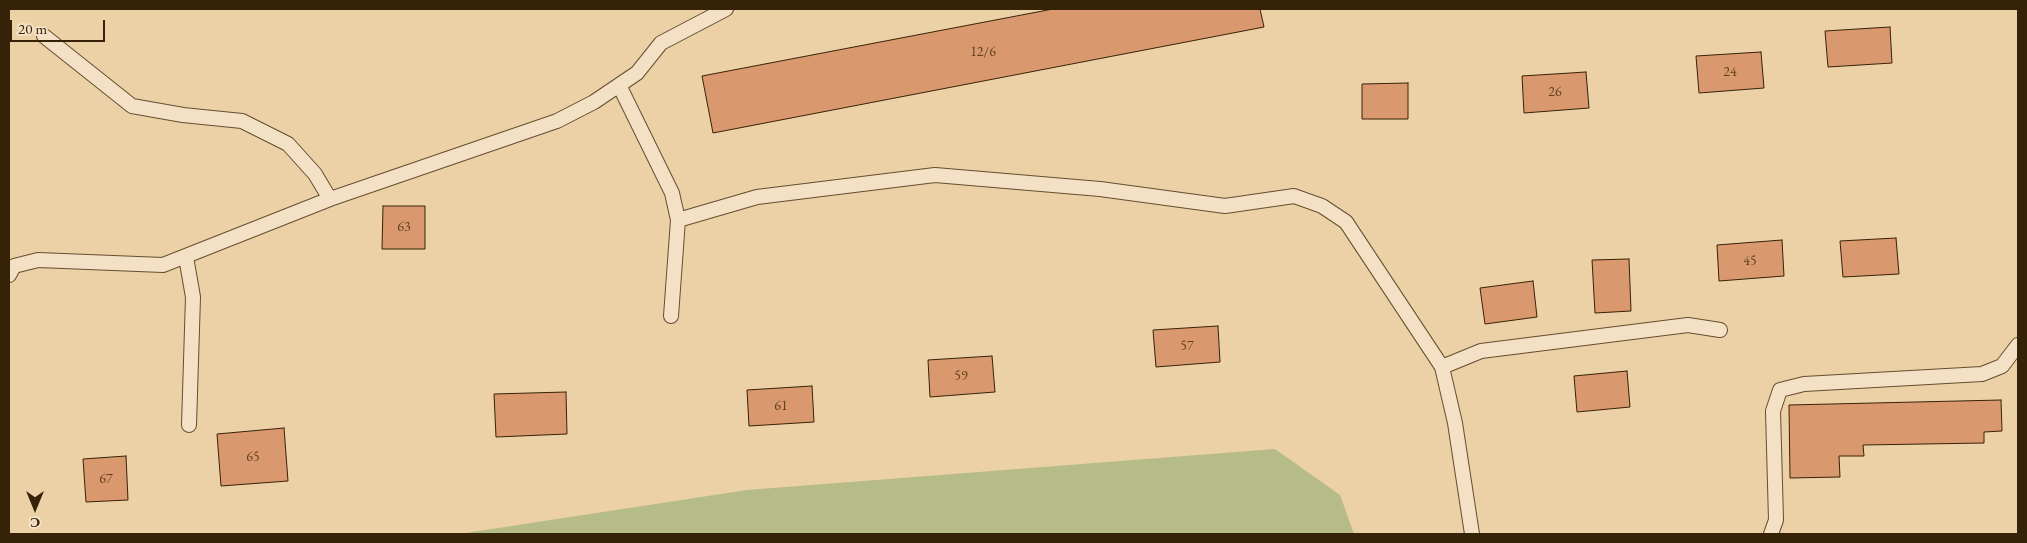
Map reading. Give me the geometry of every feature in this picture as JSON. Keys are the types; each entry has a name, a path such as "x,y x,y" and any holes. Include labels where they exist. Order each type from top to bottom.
{"lane":[{"path":"9,275 14,266 38,260 163,264 186,257 330,199 557,121 594,102 637,73 661,43 726,9"},
{"path":"44,36 132,106 182,116 242,121 288,144 315,174 330,199"},
{"path":"619,85 672,193 678,220 672,316"},
{"path":"678,220 757,197 935,175 1100,189 1225,206 1294,196 1322,206 1346,222 1442,367 1455,423 1472,534"},
{"path":"186,257 194,297 189,425"},
{"path":"1442,367 1481,351 1688,325 1720,330"},
{"path":"1771,534 1776,520 1772,410 1780,390 1804,384 1982,374 2002,366 2018,345"}],"green space":[{"path":"1275,449 1340,495 1354,534 459,534 747,490"}],"building":[{"path":"1053,9 1260,9 1264,27 713,133 702,76"},
{"path":"1890,27 1892,63 1828,67 1825,31"},
{"path":"1761,52 1764,88 1699,93 1696,56"},
{"path":"1586,72 1589,108 1524,113 1522,76"},
{"path":"1408,83 1408,119 1362,119 1362,84"},
{"path":"383,206 425,206 425,249 382,249"},
{"path":"1896,238 1899,274 1843,277 1840,241"},
{"path":"1782,240 1784,276 1719,281 1717,245"},
{"path":"1629,259 1631,311 1595,313 1592,260"},
{"path":"1533,281 1537,317 1485,324 1480,288"},
{"path":"1218,326 1220,362 1156,367 1153,330"},
{"path":"992,356 995,392 930,397 928,360"},
{"path":"1627,371 1630,407 1577,412 1574,376"},
{"path":"812,386 814,422 749,426 747,390"},
{"path":"566,392 567,434 496,437 494,394"},
{"path":"2001,400 2002,431 1984,432 1984,443 1863,445 1864,456 1839,456 1840,477 1790,478 1789,405"},
{"path":"284,428 288,481 221,486 217,434"},
{"path":"126,456 128,500 86,502 83,459"}]}
